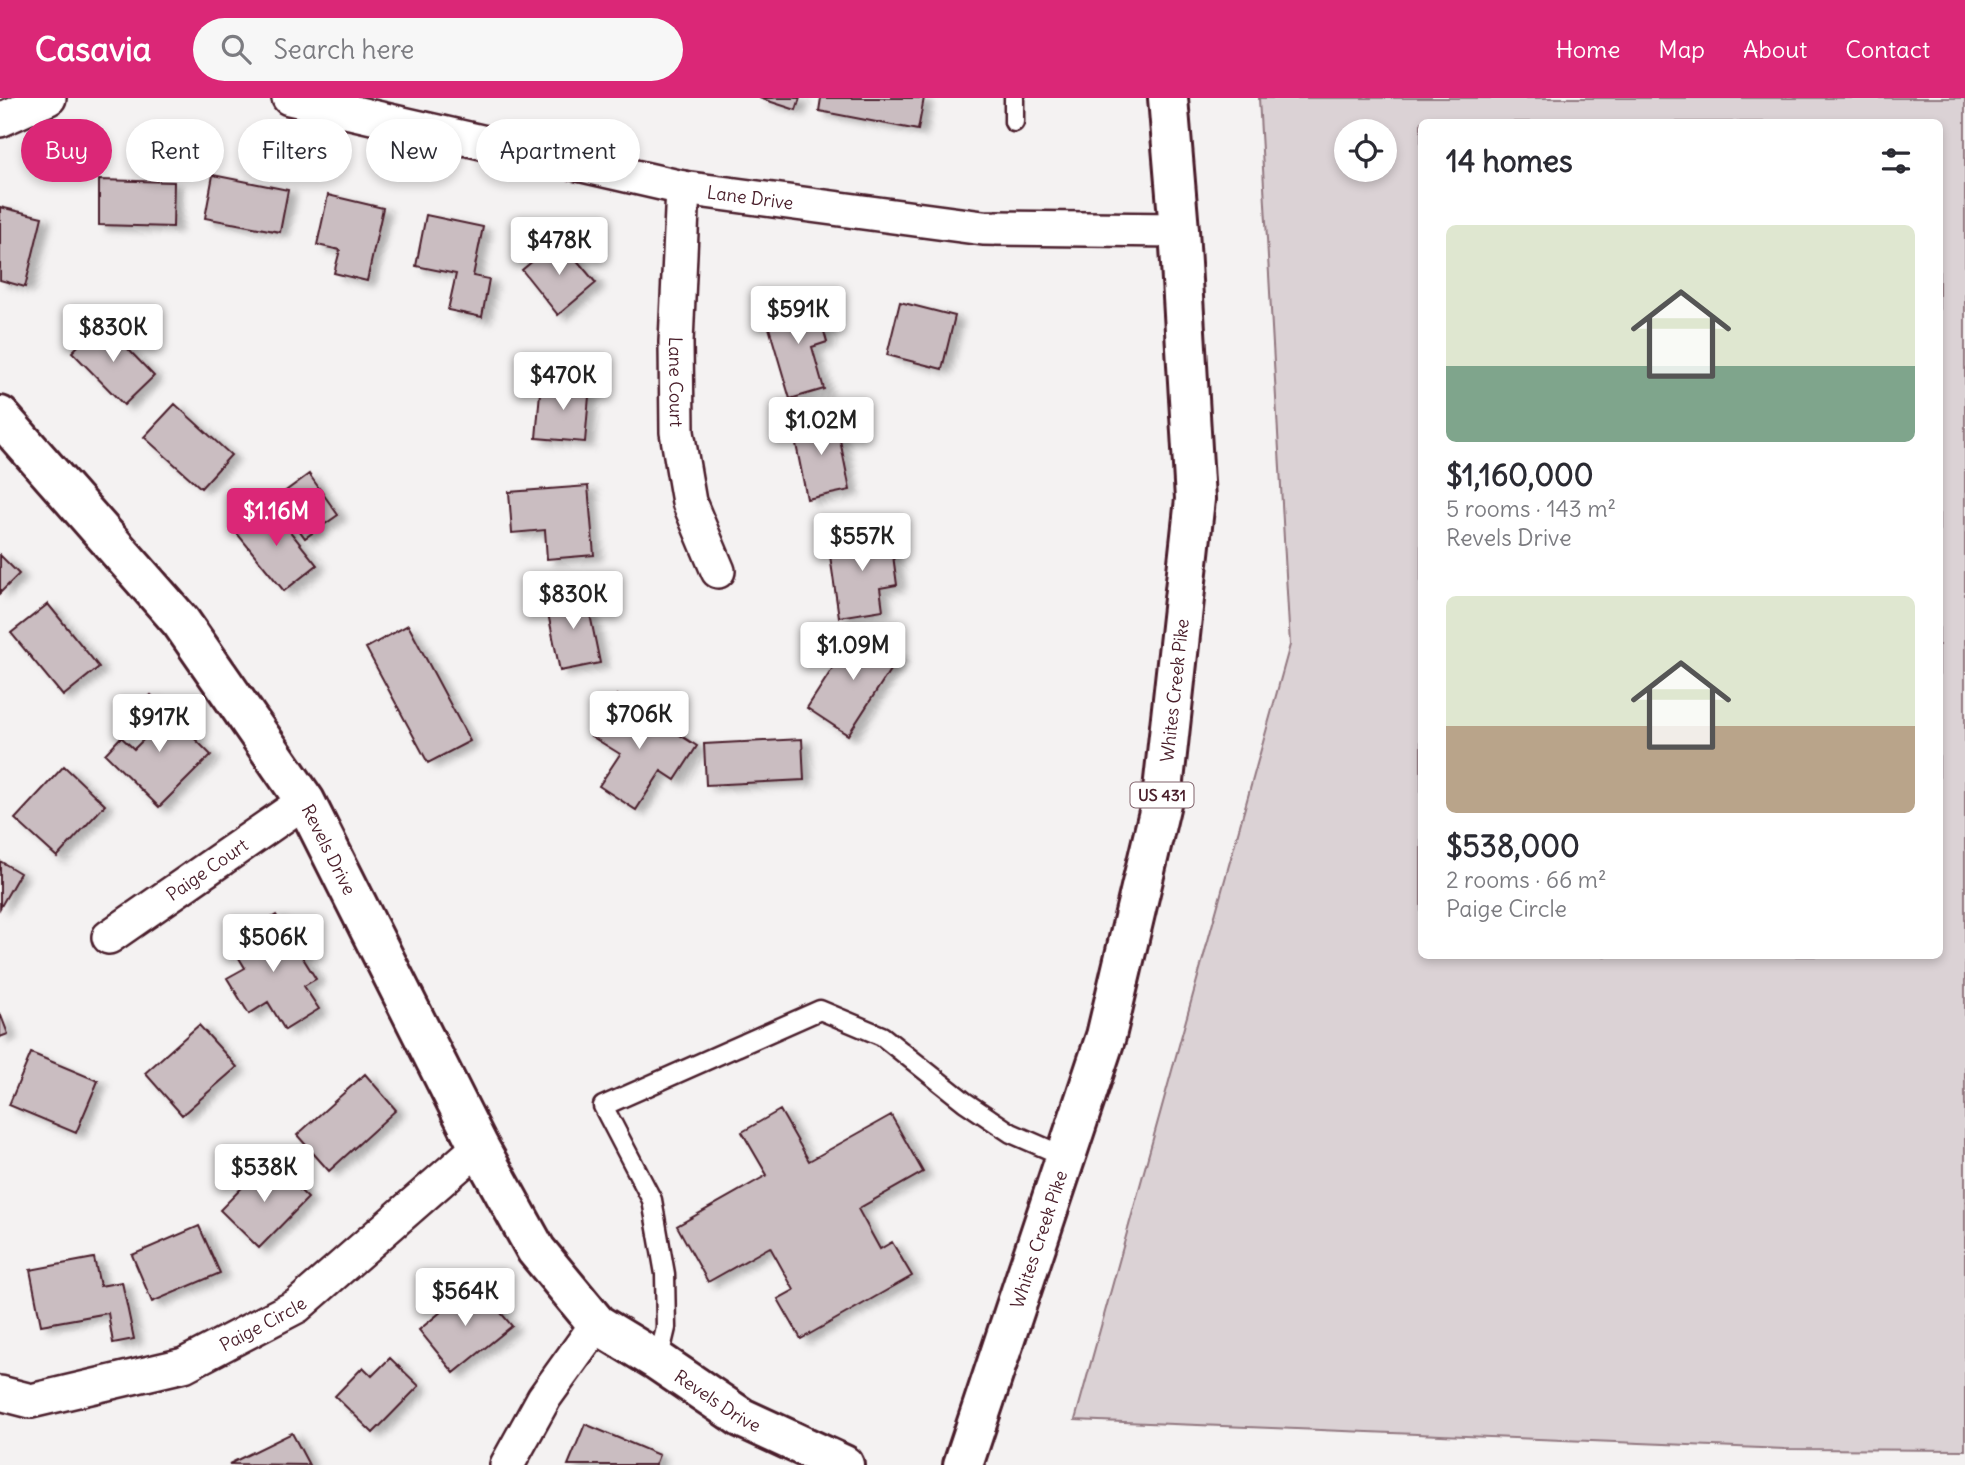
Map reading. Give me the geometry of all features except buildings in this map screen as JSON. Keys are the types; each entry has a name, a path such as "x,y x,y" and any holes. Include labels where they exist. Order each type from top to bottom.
{"main road":[{"name":"Whites Creek Pike","path":"963,1465 1107,1035 1162,799 1195,499 1179,230 1168,98"},
{"name":"Revels Drive","path":"0,416 181,622 305,801 479,1147 536,1250 597,1324 658,1361 742,1419 844,1465"}],"street":[{"path":"0,120 49,98"},
{"name":"Lane Drive","path":"289,98 683,188 983,228 1179,230"},
{"name":"Lane Court","path":"683,188 676,342 677,432 689,502 718,571"},
{"name":"Paige Court","path":"109,937 305,801"},
{"name":"Paige Circle","path":"0,1393 31,1401 184,1366 297,1306 479,1147"},
{"path":"508,1465 544,1398 597,1324"}],"lane":[{"path":"1014,98 1014,122"},
{"path":"658,1361 666,1328 665,1274 652,1200 603,1105 820,1010 882,1037 965,1102 1011,1133 1066,1157"}],"shaded area":[{"path":"1259,98 1965,98 1965,1450 1785,1449 1075,1420 1290,645"}]}
